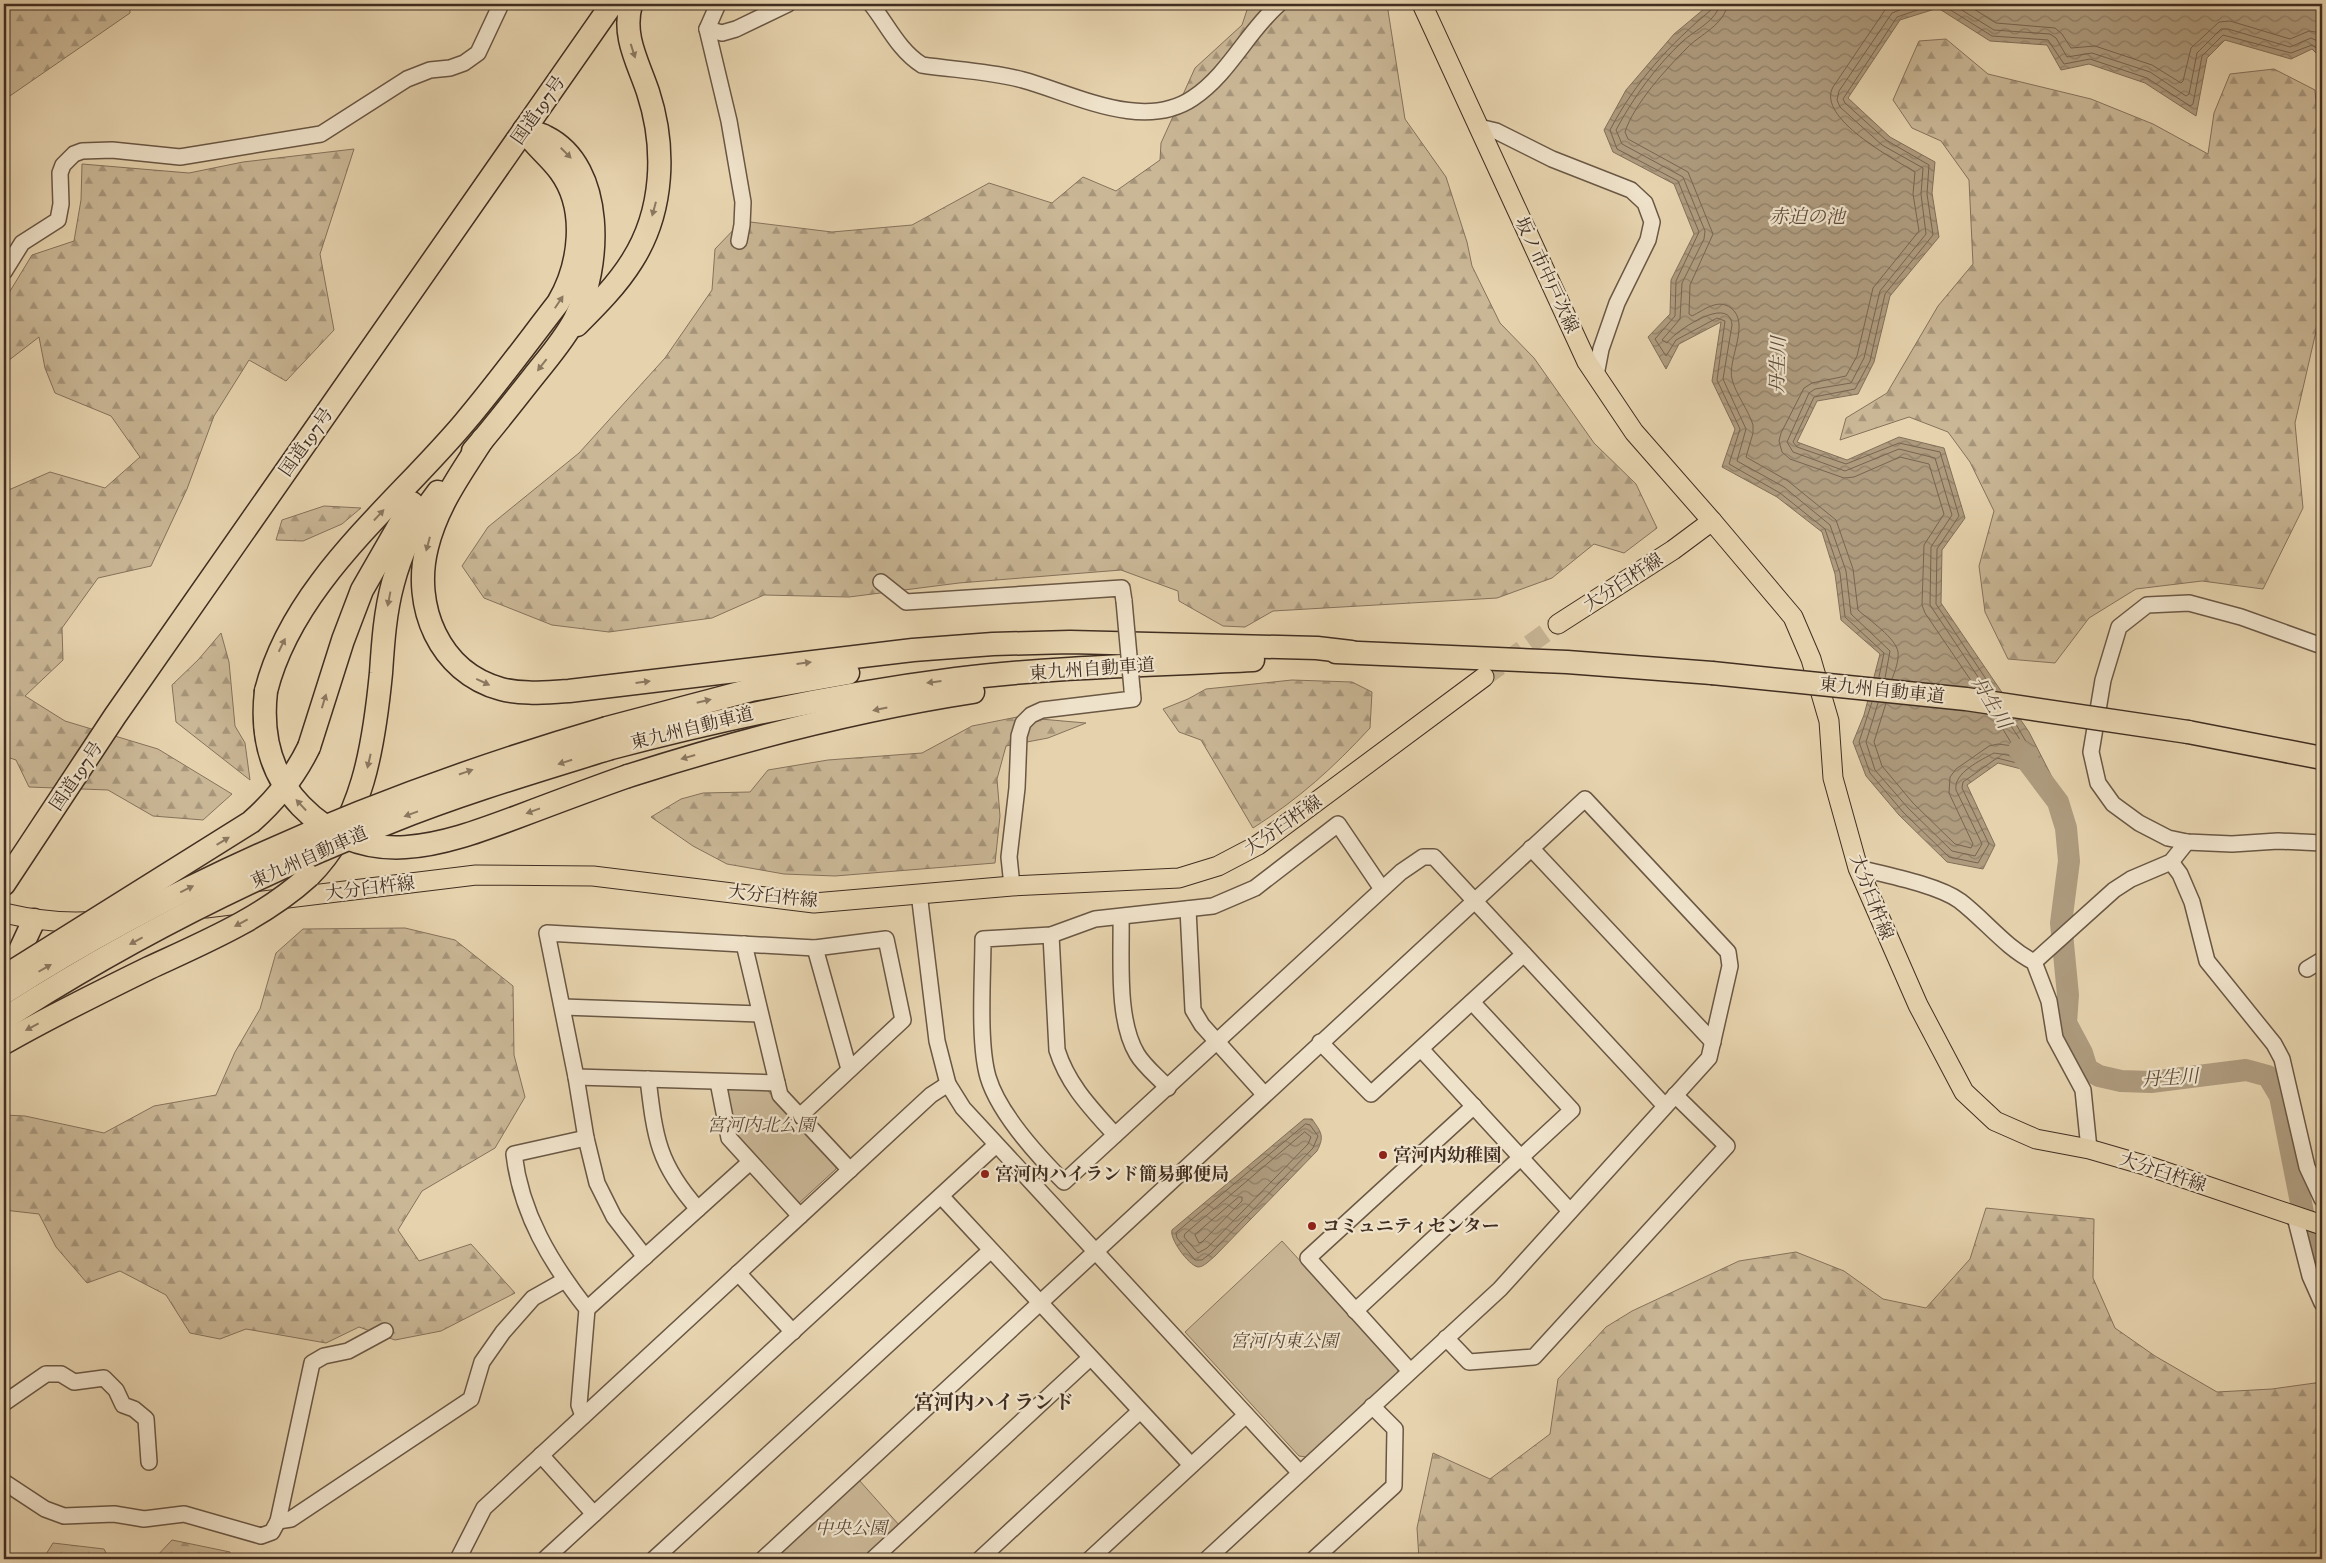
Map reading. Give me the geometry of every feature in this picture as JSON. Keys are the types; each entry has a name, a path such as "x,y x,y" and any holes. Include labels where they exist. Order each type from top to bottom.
{"highway":[{"name":"国道197号","path":"4,884 115,716 612,4"},
{"path":"560,342 604,298 629,266 642,243 655,204 658,186 659,146 648,92 628,37 631,4"},
{"path":"524,130 536,148 559,171 567,184 576,216 577,242 575,263 567,289 558,304 464,423 349,549 319,588 285,638 276,656 266,691 264,710 267,745 271,760 288,791 320,823 345,838 392,848 411,848 452,840 628,776 732,745 856,714 958,694 1152,666"},
{"path":"4,1043 72,1006 245,921 293,891 309,876 337,840 354,806 367,768 376,723 388,604 405,545 426,508 560,342 575,319 588,284 593,239 589,197 580,170 564,150 545,136 524,130"},
{"path":"388,326 445,260 506,172 514,165 522,160 541,161 550,165 567,184"},
{"path":"4,976 251,822 279,795 301,763 309,747 343,640 362,590 387,542 464,423"},
{"path":"483,439 440,510 427,547 423,585 429,622 447,655 472,677 503,690 531,693 569,690 913,650 993,644 1070,642 1316,648 1351,652"},
{"name":"東九州自動車道","path":"4,1019 107,956 188,913 327,847 609,738 752,690 822,677 917,664 1087,655 1351,652 1437,658 1567,662 1712,673 1966,699 2188,732 2322,758"},
{"name":"東九州自動車道","path":"4,994 178,894 313,830 449,777 523,752 892,688 1006,675 1252,660 1437,658"},
{"path":"4,976 16,959 34,920"}],"main road":[{"name":"坂ノ市中戸次線","path":"1422,4 1586,362 1634,432 1712,522"},
{"name":"大分臼杵線","path":"1558,624 1673,550 1712,522 1792,617 1811,659 1829,720 1833,778 1858,868 1918,1005 1964,1092 1995,1121 2036,1140 2089,1149 2168,1173 2322,1225"},
{"name":"大分臼杵線","path":"4,913 34,920 83,922 476,876 593,876 814,903 1012,886 1179,878 1218,866 1258,845 1484,678"}],"street":[{"path":"4,272 22,243 58,220 61,204 60,173 63,164 74,154 82,151 112,150 180,157 321,134 407,78 430,70 450,68 464,63 478,53 501,4"},
{"path":"718,4 707,29 729,121 742,202 742,225 738,241"},
{"path":"707,29 722,33 736,29 788,4"},
{"path":"870,4 901,47 922,65 980,72 1022,80 1086,102 1145,113 1164,111 1192,99 1205,89 1217,78 1268,14 1279,4"},
{"path":"1479,127 1496,131 1552,159 1631,190 1645,203 1652,222 1648,240 1617,303 1601,348 1596,376"},
{"path":"881,582 906,602 1122,588 1133,699 1042,710 1030,714 1023,723 1019,736 1017,788 1009,856 1012,886"},
{"path":"2322,646 2241,617 2189,603 2147,605 2119,627 2103,680 2091,752 2098,783 2113,804 2140,823 2168,838 2187,842 2232,844 2278,841 2322,843"},
{"path":"763,1559 1584,799 1728,952 1730,966 1709,1058 1500,1289 1207,1559"},
{"path":"1382,889 1338,824 1255,888 1213,906 1095,919 1051,935 983,939 984,1057 988,1078 1000,1104 1064,1182 1401,872 1423,857 1434,857 1665,1106"},
{"path":"2036,960 2114,890 2131,879 2171,862 2187,842"},
{"path":"1531,848 1713,1042"},
{"path":"2171,862 2180,874 2192,902 2207,961 2274,1044 2282,1058 2307,1167 2322,1199"},
{"path":"1858,868 1942,892 1959,901 2018,954 2036,960"},
{"path":"918,893 937,1041 948,1084 963,1108 1300,1473"},
{"path":"1188,910 1193,1010 1202,1026 1264,1094"},
{"path":"1121,917 1124,1002 1129,1037 1137,1055 1168,1088"},
{"path":"645,1257 614,1218 597,1182 586,1138 563,1007 547,933 815,948 886,939 903,1020 800,1116"},
{"path":"1051,935 1057,1050 1062,1067 1080,1096 1115,1135"},
{"path":"744,944 780,1095 850,1170"},
{"path":"815,948 849,1069"},
{"path":"1320,1042 1371,1094 1524,954"},
{"path":"2036,960 2049,1001 2055,1038 2083,1090 2089,1149"},
{"path":"2307,969 2322,960"},
{"path":"1356,1311 1572,1110 1472,1002"},
{"path":"563,1007 760,1014"},
{"path":"1421,1048 1570,1211"},
{"path":"576,1077 777,1083"},
{"path":"648,1079 652,1116 661,1155 677,1185 698,1209"},
{"path":"718,1082 726,1132 749,1163 800,1216"},
{"path":"458,1559 484,1508 932,1095 948,1084"},
{"path":"1446,1338 1469,1362 1534,1357 1727,1146 1676,1094"},
{"path":"1410,1371 1308,1258 1474,1106"},
{"path":"583,1416 579,1405 587,1309 565,1280 542,1243 527,1210 517,1177 514,1154 586,1138"},
{"path":"545,1559 996,1145"},
{"path":"587,1309 749,1163"},
{"path":"940,1196 1192,1466"},
{"path":"2298,1218 2310,1276 2322,1303"},
{"path":"654,1559 990,1250"},
{"path":"738,1273 793,1332"},
{"path":"278,1522 290,1519 471,1399 482,1362 503,1332 534,1298 565,1280"},
{"path":"4,1482 45,1508 64,1516 114,1514 161,1518 184,1514 261,1536 272,1532 278,1522 312,1363 324,1356 348,1351 385,1331"},
{"path":"873,1559 1090,1358"},
{"path":"4,1403 46,1374 61,1374 74,1382 104,1378 116,1390 123,1405 134,1409 146,1419 148,1462"},
{"path":"1317,1558 1394,1486 1395,1430 1372,1406"},
{"path":"980,1559 1140,1411"},
{"path":"1090,1559 1246,1415"},
{"path":"541,1455 594,1514"}],"green space":[{"path":"4,4 130,4 130,13 4,100"},
{"path":"1249,4 1387,4 1405,119 1446,177 1467,242 1472,266 1500,323 1534,358 1594,443 1636,484 1657,528 1624,553 1594,544 1552,578 1497,598 1273,611 1245,627 1223,626 1179,601 1178,591 1121,570 959,583 849,597 764,595 712,618 609,632 552,625 484,598 462,566 488,527 579,453 665,358 712,290 715,249 742,221 832,232 912,225 989,183 1052,203 1083,177 1116,191 1160,160 1161,143 1195,68 1242,25"},
{"path":"1946,39 1988,74 2091,99 2153,124 2208,154 2214,113 2230,74 2274,69 2315,90 2317,117 2322,117 2322,330 2317,327 2295,423 2303,508 2263,589 2202,581 2136,589 2089,618 2055,663 2008,659 1985,612 1979,566 1994,511 1970,462 1948,432 1909,417 1840,440 1846,418 1887,393 1938,306 1973,264 1969,180 1941,141 1912,128 1893,100 1919,41"},
{"path":"354,149 320,254 334,330 286,381 249,360 214,416 187,489 151,566 98,578 62,628 63,660 25,696 65,721 158,749 232,794 203,820 153,816 108,790 29,787 16,760 4,756 4,492 50,472 105,488 140,457 111,416 55,393 45,368 39,337 4,364 4,301 32,255 74,241 81,200 82,164 189,173 243,162"},
{"path":"324,506 361,508 342,524 303,541 276,540 282,520"},
{"path":"221,633 229,662 235,726 245,743 250,780 176,722 172,685 198,660"},
{"path":"1292,680 1352,682 1372,692 1370,728 1315,782 1253,828 1201,740 1179,732 1163,709 1206,689"},
{"path":"1017,717 1086,723 1048,738 1006,746 997,779 1000,816 995,863 835,876 784,874 727,864 693,846 651,817 681,799 703,793 750,792 768,770 828,760 922,753 972,726"},
{"path":"405,928 455,940 513,986 514,1055 525,1097 495,1148 422,1191 398,1230 419,1261 471,1244 515,1293 441,1331 395,1340 359,1327 326,1343 246,1329 220,1339 190,1333 166,1295 120,1271 87,1283 56,1247 39,1214 4,1210 4,1115 25,1116 104,1133 154,1106 216,1095 235,1052 260,1009 276,953 303,929"},
{"name":"宮河内北公園","path":"732,1088 767,1090 836,1166 836,1169 798,1204 734,1134 725,1093"},
{"path":"1986,1208 2094,1219 2093,1278 2115,1328 2155,1356 2217,1392 2272,1389 2322,1382 2322,1559 1419,1559 1417,1528 1433,1453 1490,1479 1550,1434 1558,1379 1606,1327 1632,1311 1739,1261 1796,1252 1844,1271 1883,1299 1926,1308 1970,1259"},
{"name":"宮河内東公園","path":"1282,1241 1397,1367 1398,1372 1306,1457 1299,1456 1185,1332"},
{"name":"中央公園","path":"859,1480 900,1526 863,1559 773,1559"},
{"path":"172,1540 230,1552 231,1559 154,1559"},
{"path":"53,1543 104,1549 109,1559 43,1559"}],"water":[{"name":"赤迫の池","path":"1710,4 2322,4 2322,59 2312,49 2291,59 2225,40 2207,58 2196,116 2145,83 2089,64 2061,70 2047,45 1990,41 1938,8 1900,20 1848,98 1890,137 1935,162 1932,193 1939,237 1890,296 1874,362 1858,394 1817,401 1797,442 1847,460 1899,437 1944,448 1965,518 1942,550 1941,603 2029,732 2052,777 1998,763 1967,785 1995,845 1983,869 1947,862 1899,815 1866,776 1853,742 1864,715 1880,654 1841,620 1835,574 1822,532 1777,497 1722,467 1735,429 1712,381 1721,322 1679,344 1666,369 1648,337 1670,314 1671,280 1694,234 1674,184 1613,152 1604,130 1626,90 1674,34"},
{"path":"1304,1119 1312,1119 1320,1131 1321,1142 1317,1151 1207,1263 1198,1267 1189,1262 1176,1245 1172,1230"}],"waterway":[{"name":"丹生川","path":"2019,750 2058,802 2066,828 2069,861 2061,923 2068,995 2066,1023 2082,1053 2087,1069 2099,1076 2121,1081 2151,1082 2246,1070 2268,1076 2280,1096 2308,1238 2322,1268"}],"tunnel":[{"path":"1484,677 1558,624"}],"place":[{"name":"宮河内幼稚園","path":"1383,1155"},
{"name":"宮河内ハイランド簡易郵便局","path":"985,1174"},
{"name":"コミュニティセンター","path":"1312,1226"}],"district":[{"name":"宮河内ハイランド","path":"994,1402"}]}
